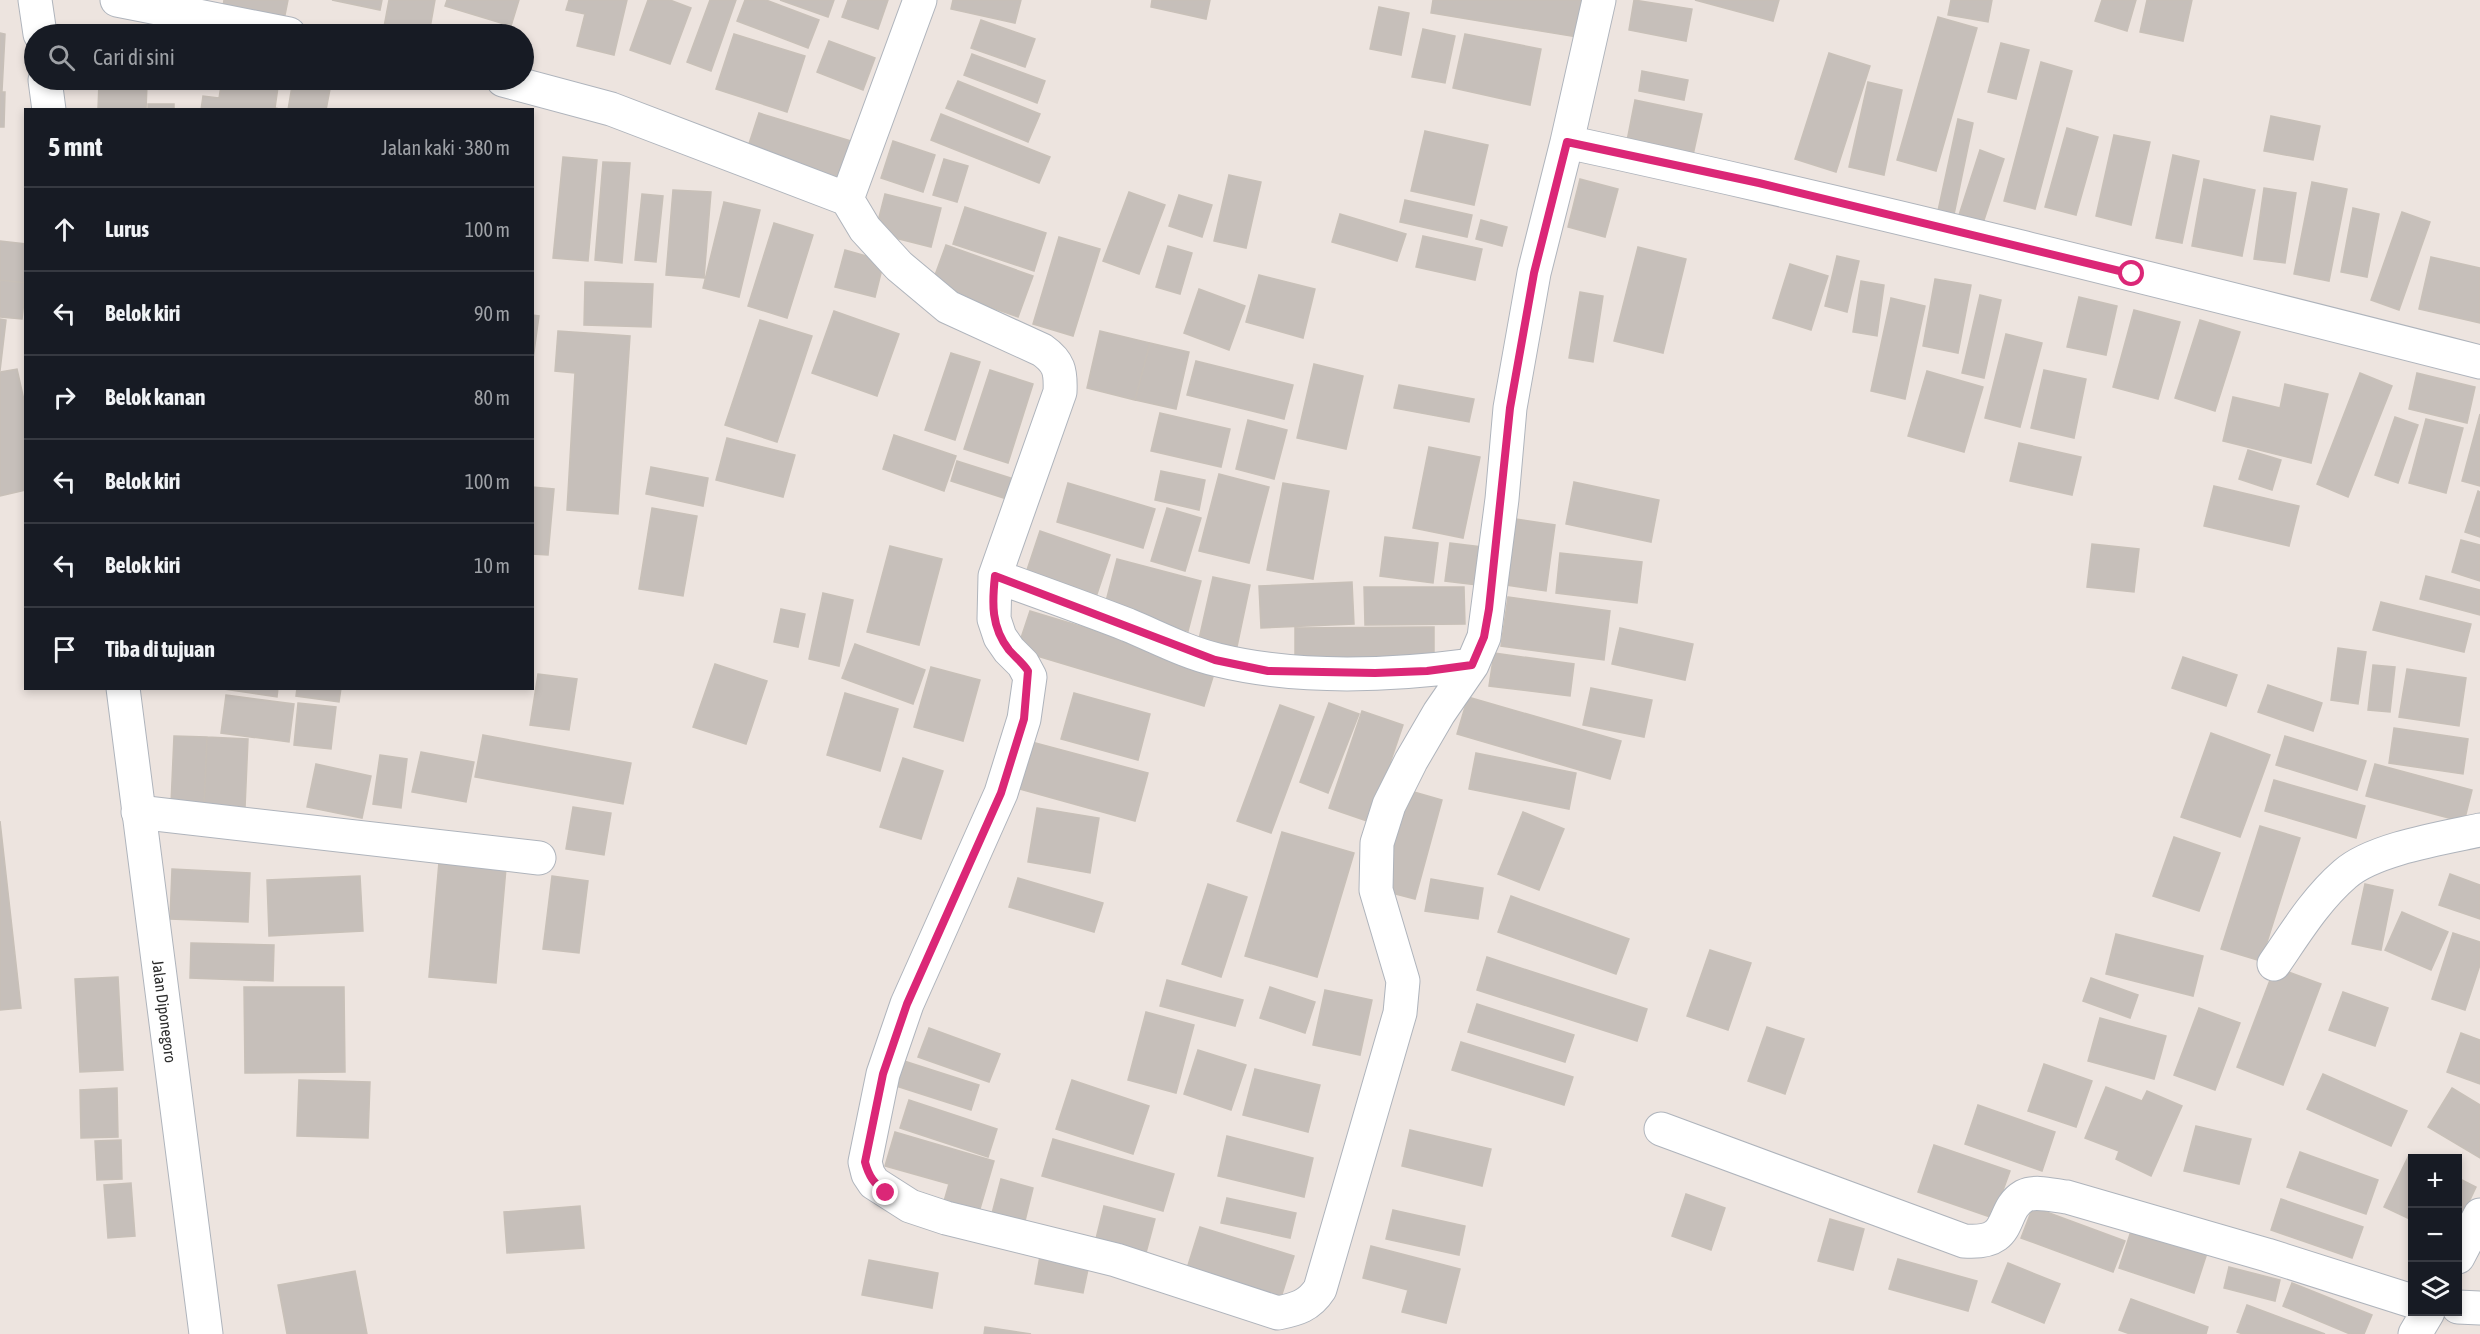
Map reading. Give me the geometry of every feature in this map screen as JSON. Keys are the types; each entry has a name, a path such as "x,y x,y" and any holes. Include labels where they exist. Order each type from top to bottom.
{"street":[{"path":"35,0 39,24"},
{"path":"117,0 238,24"},
{"path":"848,199 921,0"},
{"path":"534,88 611,109 848,199 865,229 899,266 948,307 1042,350 1053,358 1061,378 1060,392 995,576 994,619 1000,637 1028,671 1024,719 1001,793 907,1004 883,1074 865,1162 868,1174 874,1183 886,1193 910,1206 946,1218 1116,1260 1278,1313 1298,1309 1312,1301 1320,1289 1400,1013 1403,981 1376,890 1377,843 1389,805 1439,713 1472,665 1484,637 1489,609 1510,408 1534,273 1599,0"},
{"path":"46,90 49,108"},
{"path":"1567,142 1759,183 2480,362"},
{"path":"995,576 1215,660 1268,671 1375,673 1427,671 1472,665"},
{"name":"Jalan Diponegoro","path":"123,690 206,1334"},
{"path":"138,812 539,858"},
{"path":"2274,964 2313,907 2347,872 2388,851 2480,830"},
{"path":"1661,1129 1964,1241 1981,1242 1998,1233 2025,1195 2067,1197 2267,1255 2408,1300"},
{"path":"2462,1248 2480,1215"},
{"path":"2462,1307 2480,1308"},
{"path":"2415,1334 2425,1316"}],"building":[{"path":"224,0 288,0 283,24 222,13"},
{"path":"332,0 382,0 380,10"},
{"path":"389,0 435,0 431,24 385,24"},
{"path":"447,0 519,0 512,24 504,24 445,6"},
{"path":"569,0 627,0 614,55 577,46 585,14 566,10"},
{"path":"648,0 670,0 691,8 670,64 630,50"},
{"path":"710,0 736,0 711,71 687,62"},
{"path":"745,0 766,0 819,20 808,48 737,21"},
{"path":"780,0 834,0 828,17"},
{"path":"848,0 888,0 878,29 842,17"},
{"path":"953,0 1021,0 1015,23 951,9"},
{"path":"1152,0 1210,0 1206,19 1151,7"},
{"path":"1433,0 1589,0 1583,38 1431,13"},
{"path":"1634,0 1692,9 1686,41 1629,30"},
{"path":"1695,0 1779,0 1773,21"},
{"path":"1951,0 1992,0 1988,22 1948,15"},
{"path":"2102,0 2136,0 2127,31 2095,21"},
{"path":"2147,0 2192,0 2183,41 2140,32"},
{"path":"1379,7 1409,13 1401,55 1370,49"},
{"path":"1938,17 1977,28 1936,171 1897,160"},
{"path":"981,20 1035,39 1025,67 971,48"},
{"path":"1423,29 1455,36 1445,83 1412,77"},
{"path":"0,33 5,34 2,91 0,91"},
{"path":"734,34 805,56 787,112 716,89"},
{"path":"1465,34 1541,49 1530,105 1453,88"},
{"path":"829,41 875,58 863,90 817,72"},
{"path":"2001,43 2029,50 2016,99 1988,92"},
{"path":"1829,53 1870,66 1836,172 1795,159"},
{"path":"972,54 1045,81 1037,103 964,75"},
{"path":"2041,62 2072,71 2035,209 2004,201"},
{"path":"1642,71 1688,80 1684,100 1639,91"},
{"path":"958,81 1040,114 1028,142 946,108"},
{"path":"1868,82 1902,90 1884,175 1849,167"},
{"path":"99,90 147,90 146,108 98,108"},
{"path":"220,90 278,90 275,108 201,108 203,96 219,98"},
{"path":"291,90 330,90 326,108 288,108"},
{"path":"0,92 5,92 4,127 0,127"},
{"path":"1635,100 1702,114 1693,155 1627,141"},
{"path":"148,104 174,104 174,108 148,108"},
{"path":"759,113 851,141 838,182 746,153"},
{"path":"941,114 1050,157 1039,183 931,140"},
{"path":"2271,116 2320,126 2313,160 2264,151"},
{"path":"1958,119 1973,123 1952,224 1936,220"},
{"path":"2067,128 2098,137 2076,215 2045,207"},
{"path":"1425,131 1488,145 1474,205 1411,191"},
{"path":"2114,135 2150,142 2131,225 2096,216"},
{"path":"893,141 935,155 923,192 881,178"},
{"path":"1980,150 2004,159 1983,223 1959,215"},
{"path":"2173,155 2199,161 2182,243 2156,238"},
{"path":"563,157 597,160 588,261 553,258"},
{"path":"944,159 968,166 957,202 933,195"},
{"path":"603,162 630,163 622,263 595,260"},
{"path":"1229,175 1261,182 1246,248 1214,241"},
{"path":"1580,179 1618,189 1605,237 1568,227"},
{"path":"2204,179 2255,190 2242,256 2192,246"},
{"path":"2312,182 2347,189 2329,281 2294,274"},
{"path":"2264,188 2296,193 2285,263 2254,259"},
{"path":"673,190 711,192 704,278 666,275"},
{"path":"1129,192 1165,205 1139,274 1103,261"},
{"path":"642,194 663,196 656,262 635,260"},
{"path":"885,194 941,208 931,247 875,233"},
{"path":"1179,195 1212,205 1202,237 1169,226"},
{"path":"1405,200 1472,215 1467,237 1400,222"},
{"path":"724,202 760,210 739,297 703,288"},
{"path":"965,207 1046,233 1034,271 953,244"},
{"path":"2353,208 2379,214 2367,277 2341,272"},
{"path":"2402,212 2430,222 2399,310 2371,300"},
{"path":"1340,214 1406,234 1397,261 1332,242"},
{"path":"1481,220 1507,227 1502,246 1476,239"},
{"path":"774,223 813,235 787,318 748,306"},
{"path":"1423,236 1482,249 1475,280 1416,267"},
{"path":"1059,237 1100,249 1073,336 1033,324"},
{"path":"0,241 24,244 24,283 0,280"},
{"path":"946,245 1033,276 1018,317 931,286"},
{"path":"1168,246 1192,253 1180,294 1156,287"},
{"path":"1638,247 1686,259 1663,353 1614,341"},
{"path":"845,250 884,261 875,297 835,287"},
{"path":"1837,256 1859,261 1847,312 1825,306"},
{"path":"2431,257 2480,268 2480,323 2419,309"},
{"path":"1790,264 1828,276 1811,330 1773,318"},
{"path":"1259,275 1315,289 1303,338 1246,322"},
{"path":"1935,279 1971,285 1958,353 1923,346"},
{"path":"0,280 24,283 22,319 0,317"},
{"path":"1861,281 1884,285 1877,336 1853,332"},
{"path":"585,282 653,284 651,327 584,325"},
{"path":"1199,289 1245,306 1229,350 1184,333"},
{"path":"1580,292 1603,296 1593,362 1569,358"},
{"path":"1980,295 2001,300 1984,378 1962,373"},
{"path":"2079,297 2117,306 2106,355 2067,347"},
{"path":"1891,298 1925,306 1905,399 1871,391"},
{"path":"2134,310 2180,322 2158,399 2113,387"},
{"path":"834,311 899,334 877,396 812,373"},
{"path":"534,315 539,316 534,352"},
{"path":"0,319 6,320 0,371"},
{"path":"760,320 812,336 777,442 725,425"},
{"path":"2200,320 2240,332 2215,411 2175,398"},
{"path":"558,331 630,336 618,514 567,510 575,373 555,371"},
{"path":"1100,331 1150,343 1135,400 1087,388"},
{"path":"2006,334 2042,343 2020,427 1985,418"},
{"path":"1150,343 1189,352 1176,409 1135,400"},
{"path":"951,353 980,362 955,440 925,430"},
{"path":"1196,361 1293,385 1284,419 1187,395"},
{"path":"1314,364 1363,376 1346,449 1297,438"},
{"path":"17,369 24,400 24,490 0,496 0,372"},
{"path":"990,370 1033,384 1008,463 964,449"},
{"path":"2044,370 2086,379 2074,438 2031,428"},
{"path":"1927,371 1983,387 1964,452 1908,436"},
{"path":"2360,373 2392,386 2348,497 2317,484"},
{"path":"2417,373 2475,387 2467,423 2409,409"},
{"path":"2285,384 2328,394 2311,463 2223,441 2233,397 2280,408"},
{"path":"1399,385 1474,399 1469,422 1394,408"},
{"path":"1160,413 1230,429 1221,467 1151,451"},
{"path":"2480,414 2480,486 2462,481"},
{"path":"2395,417 2418,425 2398,483 2375,475"},
{"path":"2426,419 2463,428 2446,493 2409,483"},
{"path":"1248,420 1287,430 1274,479 1236,469"},
{"path":"894,435 956,456 944,491 883,469"},
{"path":"727,438 795,455 783,497 716,480"},
{"path":"2019,443 2081,457 2072,495 2010,481"},
{"path":"1429,447 1480,457 1463,538 1413,528"},
{"path":"2248,450 2281,460 2272,490 2239,479"},
{"path":"957,461 1023,482 1016,502 951,481"},
{"path":"651,467 708,478 703,506 646,494"},
{"path":"1161,471 1205,480 1199,510 1155,500"},
{"path":"1219,474 1269,487 1249,563 1199,551"},
{"path":"1574,482 1659,500 1651,542 1566,524"},
{"path":"1068,483 1155,509 1143,548 1057,522"},
{"path":"1283,483 1329,491 1313,579 1267,570"},
{"path":"2214,486 2299,506 2289,546 2204,526"},
{"path":"534,487 554,489 548,555 534,554"},
{"path":"2478,491 2480,492 2480,537 2465,532"},
{"path":"652,508 697,516 683,596 639,589"},
{"path":"1167,508 1201,518 1185,571 1151,561"},
{"path":"1509,518 1555,525 1546,591 1500,584"},
{"path":"1040,531 1110,555 1096,597 1026,573"},
{"path":"1385,537 1438,543 1433,583 1380,576"},
{"path":"2461,540 2480,545 2480,581 2452,572"},
{"path":"1450,543 1482,547 1477,585 1445,581"},
{"path":"2092,544 2139,549 2134,592 2087,587"},
{"path":"890,546 942,559 919,645 867,632"},
{"path":"1560,553 1642,562 1637,603 1556,593"},
{"path":"1117,559 1201,581 1188,631 1104,609"},
{"path":"2426,576 2480,590 2480,615 2420,599"},
{"path":"1213,577 1250,585 1235,656 1197,648"},
{"path":"1352,582 1354,624 1261,628 1259,586"},
{"path":"1364,587 1464,587 1465,624 1365,625"},
{"path":"823,593 853,600 839,666 809,659"},
{"path":"1508,597 1610,611 1604,660 1501,646"},
{"path":"2381,602 2471,624 2464,652 2373,630"},
{"path":"781,609 805,614 798,647 774,642"},
{"path":"1030,611 1216,667 1204,706 1017,650"},
{"path":"1434,627 1434,664 1295,665 1295,628"},
{"path":"1620,628 1693,644 1685,680 1612,664"},
{"path":"855,644 925,670 913,704 842,678"},
{"path":"2338,648 2366,652 2358,704 2331,700"},
{"path":"1494,653 1574,664 1570,696 1489,686"},
{"path":"2183,657 2237,675 2226,706 2172,688"},
{"path":"715,664 767,681 746,744 693,727"},
{"path":"2373,665 2395,667 2390,712 2368,710"},
{"path":"931,667 980,680 963,741 914,727"},
{"path":"2407,669 2466,678 2459,726 2399,717"},
{"path":"538,674 577,679 569,730 530,725"},
{"path":"2268,685 2322,703 2313,731 2258,712"},
{"path":"1591,688 1652,700 1644,737 1583,725"},
{"path":"230,690 278,690 277,697"},
{"path":"297,690 341,690 339,702 296,696"},
{"path":"845,693 898,709 880,771 827,755"},
{"path":"1074,693 1150,714 1138,760 1061,739"},
{"path":"226,695 294,704 289,742 221,733"},
{"path":"1468,697 1621,741 1610,779 1457,734"},
{"path":"298,703 336,707 331,749 294,745"},
{"path":"1329,703 1359,714 1328,793 1300,782"},
{"path":"1280,705 1314,717 1271,833 1237,821"},
{"path":"1362,711 1403,725 1370,822 1329,808"},
{"path":"2394,728 2468,739 2463,774 2389,763"},
{"path":"2211,733 2270,755 2240,837 2181,817"},
{"path":"483,735 631,763 623,804 475,777"},
{"path":"174,736 207,737 204,806 171,804"},
{"path":"2285,736 2366,761 2357,790 2276,765"},
{"path":"207,737 248,739 245,808 204,806"},
{"path":"1028,741 1148,773 1135,821 1016,788"},
{"path":"421,752 474,762 466,802 412,792"},
{"path":"1476,753 1576,773 1569,809 1469,789"},
{"path":"380,755 407,759 401,808 373,804"},
{"path":"903,758 943,771 921,839 880,827"},
{"path":"316,764 371,776 362,818 307,807"},
{"path":"2375,764 2472,790 2464,822 2366,796"},
{"path":"2274,780 2365,806 2356,838 2265,811"},
{"path":"1407,790 1442,800 1415,899 1380,890"},
{"path":"573,807 611,813 604,855 566,849"},
{"path":"1037,808 1099,818 1090,873 1028,862"},
{"path":"1523,812 1564,829 1539,890 1498,874"},
{"path":"0,821 21,1008 0,1010"},
{"path":"2260,826 2300,838 2261,961 2221,949"},
{"path":"1282,832 1354,853 1317,977 1245,956"},
{"path":"2174,837 2220,853 2199,911 2153,896"},
{"path":"439,862 506,868 496,983 429,977"},
{"path":"172,869 250,873 248,922 170,919"},
{"path":"2450,874 2480,885 2480,919 2439,905"},
{"path":"360,876 363,931 269,936 267,880"},
{"path":"552,876 588,881 579,953 543,949"},
{"path":"1018,878 1103,903 1094,932 1009,907"},
{"path":"1431,879 1483,888 1478,919 1425,911"},
{"path":"1208,884 1247,897 1221,977 1182,964"},
{"path":"2365,884 2393,890 2381,950 2352,944"},
{"path":"1511,896 1629,939 1616,974 1498,932"},
{"path":"2402,912 2448,932 2431,970 2385,950"},
{"path":"2453,933 2480,942 2480,965 2465,1010 2432,999"},
{"path":"2116,934 2203,956 2193,996 2106,974"},
{"path":"191,943 274,945 273,981 190,978"},
{"path":"1710,950 1751,963 1728,1030 1687,1016"},
{"path":"1487,957 1647,1009 1637,1041 1477,990"},
{"path":"2275,967 2321,984 2283,1085 2237,1067"},
{"path":"118,977 123,1070 80,1072 75,979"},
{"path":"2091,978 2138,995 2130,1018 2083,1001"},
{"path":"1167,980 1243,1000 1235,1026 1160,1006"},
{"path":"244,987 344,987 345,1072 245,1073"},
{"path":"1270,987 1315,1002 1305,1033 1260,1018"},
{"path":"1325,990 1372,1000 1360,1055 1313,1045"},
{"path":"2343,992 2388,1008 2375,1046 2329,1030"},
{"path":"1477,1004 1574,1035 1565,1062 1468,1032"},
{"path":"2199,1008 2240,1023 2215,1090 2174,1075"},
{"path":"1146,1012 1194,1025 1176,1093 1128,1080"},
{"path":"2100,1018 2166,1036 2154,1079 2088,1061"},
{"path":"1767,1027 1804,1039 1785,1094 1748,1081"},
{"path":"929,1028 1000,1054 989,1082 918,1057"},
{"path":"2461,1033 2480,1040 2480,1084 2447,1072"},
{"path":"1461,1042 1573,1077 1564,1105 1452,1070"},
{"path":"1198,1050 1246,1065 1231,1110 1184,1094"},
{"path":"901,1060 979,1085 971,1110 893,1085"},
{"path":"2044,1064 2092,1081 2076,1127 2028,1111"},
{"path":"1255,1069 1320,1085 1308,1132 1243,1115"},
{"path":"2323,1074 2407,1111 2391,1146 2307,1109"},
{"path":"299,1080 370,1082 368,1138 297,1136"},
{"path":"1072,1080 1149,1106 1133,1154 1056,1129"},
{"path":"2106,1087 2142,1101 2147,1091 2182,1106 2151,1176 2116,1159 2119,1151 2085,1138"},
{"path":"117,1088 118,1137 81,1138 80,1090"},
{"path":"2452,1088 2480,1105 2480,1158 2428,1127"},
{"path":"909,1100 997,1129 988,1157 900,1128"},
{"path":"1978,1105 2055,1132 2042,1171 1965,1144"},
{"path":"2196,1126 2251,1139 2239,1184 2184,1171"},
{"path":"1410,1130 1491,1149 1482,1186 1402,1166"},
{"path":"895,1132 994,1161 977,1219 942,1208 949,1184 885,1166"},
{"path":"1227,1136 1313,1158 1304,1197 1218,1176"},
{"path":"1053,1139 1174,1174 1163,1211 1042,1176"},
{"path":"121,1140 122,1179 97,1180 95,1141"},
{"path":"1934,1145 2010,1171 1993,1218 1918,1192"},
{"path":"2300,1152 2378,1180 2366,1214 2287,1187"},
{"path":"2408,1157 2408,1218 2384,1207"},
{"path":"1001,1179 1033,1188 1022,1233 989,1225"},
{"path":"2462,1180 2476,1187 2462,1217"},
{"path":"131,1183 135,1236 108,1238 104,1185"},
{"path":"1686,1194 1725,1208 1711,1250 1672,1236"},
{"path":"1227,1198 1296,1213 1290,1238 1221,1223"},
{"path":"2281,1199 2363,1227 2352,1258 2271,1230"},
{"path":"580,1206 584,1248 507,1253 504,1212"},
{"path":"1104,1206 1155,1219 1144,1260 1094,1247"},
{"path":"2033,1207 2125,1241 2113,1272 2021,1238"},
{"path":"1393,1210 1465,1226 1459,1255 1386,1239"},
{"path":"1830,1219 1864,1229 1853,1270 1818,1261"},
{"path":"1200,1227 1294,1256 1278,1307 1184,1278"},
{"path":"2132,1228 2207,1253 2194,1293 2119,1268"},
{"path":"1042,1245 1091,1255 1083,1293 1035,1284"},
{"path":"1371,1246 1460,1269 1446,1323 1402,1312 1408,1290 1363,1278"},
{"path":"1898,1259 1977,1281 1968,1311 1889,1289"},
{"path":"869,1260 938,1273 932,1308 862,1295"},
{"path":"2008,1263 2060,1284 2044,1323 1992,1302"},
{"path":"2229,1267 2280,1280 2275,1301 2224,1288"},
{"path":"355,1271 367,1334 287,1334 278,1285"},
{"path":"2292,1283 2372,1315 2364,1334 2350,1334 2283,1306"},
{"path":"2131,1299 2208,1327 2206,1334 2130,1334 2119,1330"},
{"path":"2247,1305 2325,1334 2243,1334 2237,1332"},
{"path":"985,1327 1031,1334 984,1334"}],"route":[{"path":"886,1193 874,1183 868,1174 865,1162 883,1074 907,1004 1001,793 1024,719 1028,671 1000,637 994,619 995,576 1215,660 1268,671 1375,673 1427,671 1472,665 1484,637 1489,609 1510,408 1534,273 1567,142 1759,183 2132,274"}]}
